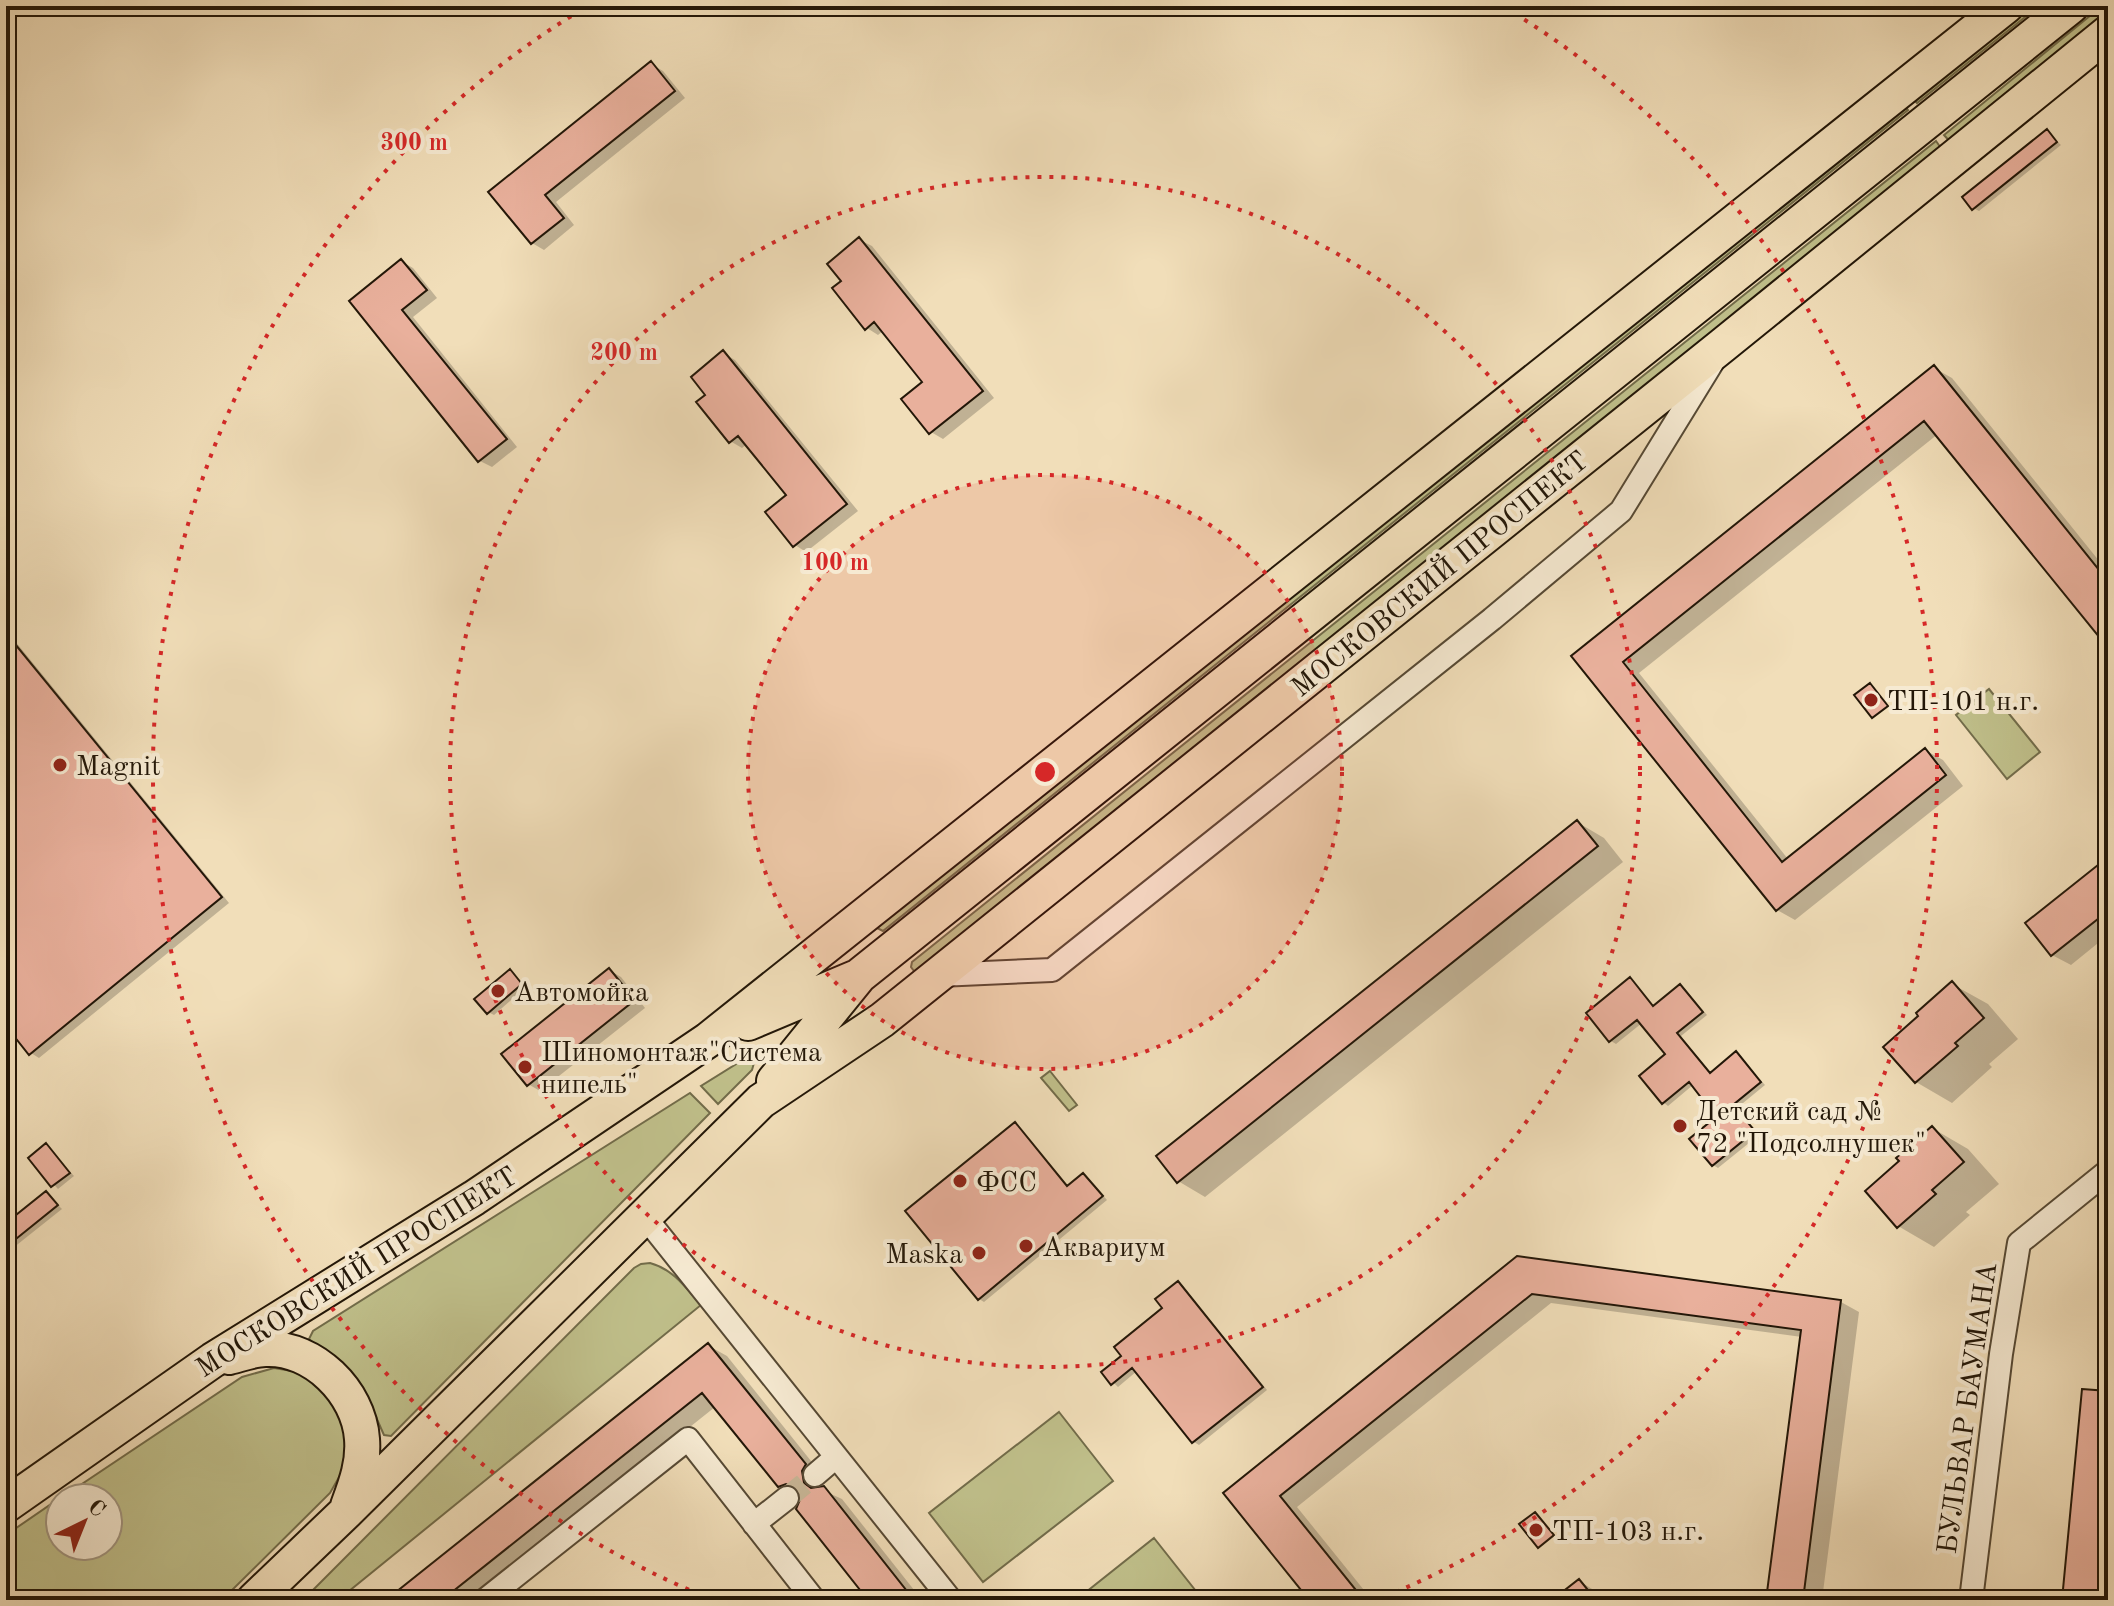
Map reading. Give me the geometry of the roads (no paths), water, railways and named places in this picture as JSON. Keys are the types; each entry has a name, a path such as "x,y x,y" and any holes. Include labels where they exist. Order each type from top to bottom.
{"main road":[{"name":"МОСКОВСКИЙ ПРОСПЕКТ","path":"6,1505 213,1360 474,1198 718,1036 2006,6"},
{"name":"МОСКОВСКИЙ ПРОСПЕКТ","path":"254,1600 645,1217 767,1092 859,976 2071,6"},
{"name":"МОСКОВСКИЙ ПРОСПЕКТ","path":"767,1092 882,1020 939,975 2108,33"},
{"name":"МОСКОВСКИЙ ПРОСПЕКТ","path":"718,1036 859,976"},
{"path":"718,1036 751,1030 771,1035 782,1049 767,1092"},
{"path":"213,1360 265,1348 298,1353 319,1365 341,1387 362,1437 360,1474 346,1512"}],"street":[{"path":"939,975 1052,970 1492,619 1621,511 1723,345"},
{"name":"БУЛЬВАР БАУМАНА","path":"1971,1600 2001,1354 2019,1243 2108,1171"},
{"path":"645,1217 950,1599"},
{"path":"485,1600 688,1439 814,1600"},
{"path":"815,1475 836,1457"},
{"path":"754,1524 787,1498"}],"tunnel":[{"path":"787,1498 815,1475"}],"place":[{"name":"ТП-101 н.г.","path":"1871,700"},
{"name":"Magnit","path":"60,765"},
{"name":"Автомойка","path":"498,991"},
{"name":"Шиномонтаж\"Система нипель\"","path":"525,1067"},
{"name":"Детский сад № 72 \"Подсолнушек\"","path":"1680,1126"},
{"name":"ФСС","path":"960,1181"},
{"name":"Аквариум","path":"1026,1246"},
{"name":"Maska","path":"979,1253"},
{"name":"ТП-103 н.г.","path":"1536,1530"}]}
